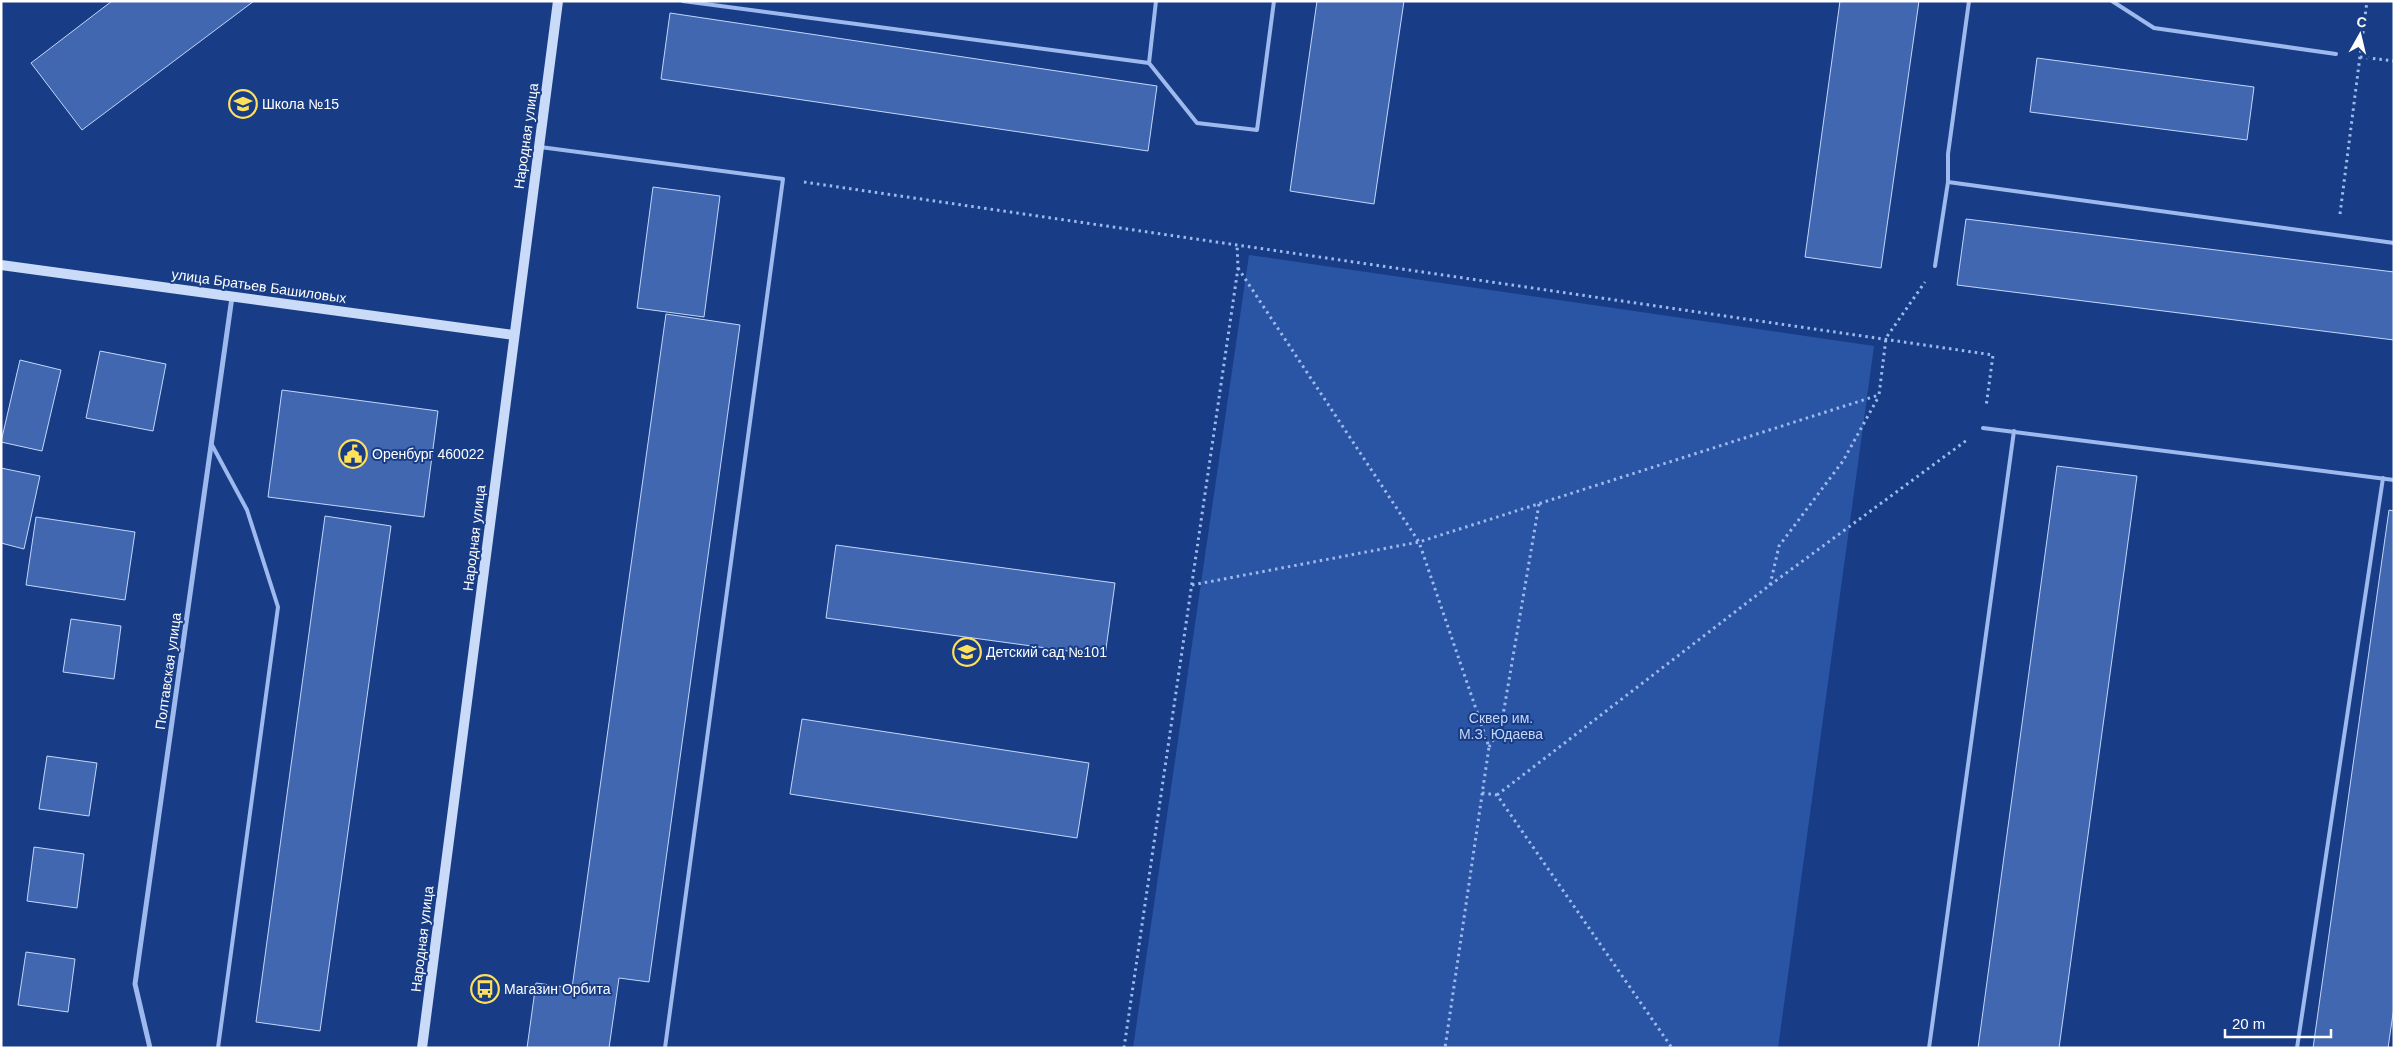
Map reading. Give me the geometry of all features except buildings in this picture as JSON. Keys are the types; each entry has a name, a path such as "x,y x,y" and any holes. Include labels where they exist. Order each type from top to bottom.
{"street":[{"name":"Народная улица","path":"422,1048 558,1"},
{"name":"улица Братьев Башиловых","path":"1,265 514,335"},
{"name":"Полтавская улица","path":"150,1048 136,984 232,297"}],"lane":[{"path":"683,1 1149,63 1197,123 1257,130 1274,1"},
{"path":"1149,63 1156,1"},
{"path":"1935,266 1948,182 1948,154 1969,1"},
{"path":"2112,1 2154,28 2336,54"},
{"path":"538,147 783,179 665,1048"},
{"path":"1948,182 2394,243"},
{"path":"1983,428 2394,480"},
{"path":"1929,1048 2014,431"},
{"path":"212,445 247,510 278,607 218,1048"},
{"path":"2297,1048 2383,478"}],"path":[{"path":"2338,235 2367,1"},
{"path":"2336,54 2394,61"},
{"path":"783,179 1993,355 1983,428 1770,585 1497,795"},
{"path":"1124,1048 1238,268 1237,244"},
{"path":"1770,585 1779,546 1844,461 1879,395 1886,338 1935,266"},
{"path":"1238,268 1419,542 1489,747"},
{"path":"1192,585 1419,542 1879,395"},
{"path":"1445,1048 1489,747 1501,727 1539,504"},
{"path":"1482,792 1497,795 1672,1048"}],"green space":[{"name":"Сквер им. М.З. Юдаева","path":"1249,255 1874,346 1778,1048 1133,1048"}],"place":[{"name":"Школа №15","path":"243,104"},
{"name":"Оренбург 460022","path":"353,454"},
{"name":"Детский сад №101","path":"967,652"},
{"name":"Магазин Орбита","path":"485,989"}]}
